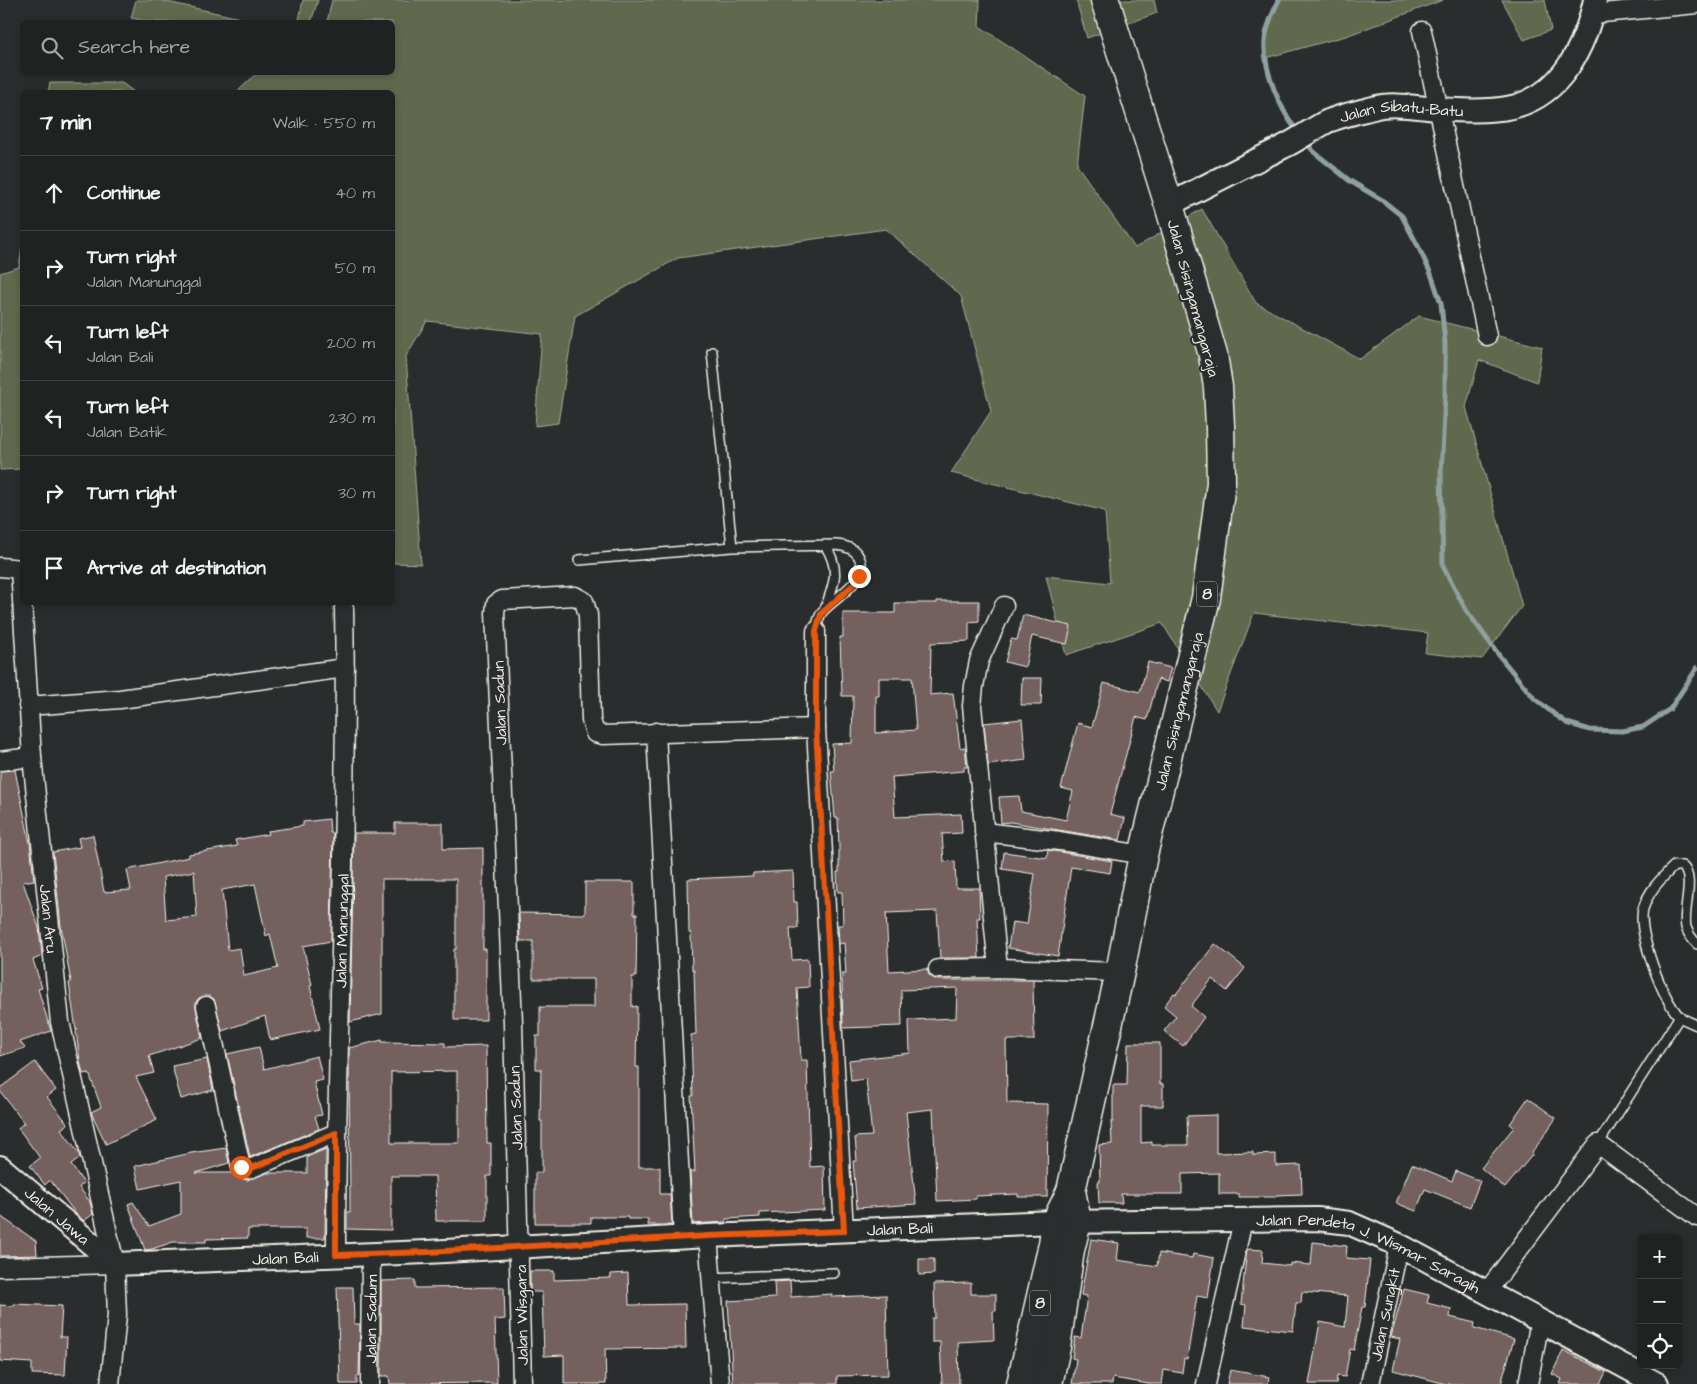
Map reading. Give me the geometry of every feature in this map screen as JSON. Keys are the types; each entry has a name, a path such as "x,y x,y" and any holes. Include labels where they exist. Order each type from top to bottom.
{"highway":[{"name":"Jalan Sisingamangaraja","path":"1066,1222 1071,1190 1120,972 1143,855 1206,598 1221,483 1218,386 1213,355 1169,205 1105,0"},
{"name":"8","path":"1021,1384 1053,1244 1066,1222"},
{"name":"8","path":"1048,1384 1056,1347 1070,1250 1066,1222"}],"street":[{"path":"1594,7 1697,4"},
{"name":"Jalan Sibatu-Batu","path":"1169,205 1286,146 1327,122 1374,108 1385,106 1468,110 1502,109 1531,100 1545,92 1577,55 1594,7"},
{"path":"1422,31 1487,336"},
{"path":"0,567 20,569"},
{"name":"Jalan Sadun","path":"519,1247 513,1033 496,604 502,600 575,596 584,601 588,615 592,720 595,733 604,735 816,728"},
{"name":"Jalan Aru","path":"23,605 32,757 60,1022 115,1264 117,1315 110,1384"},
{"path":"998,968 972,706 979,661 1004,606"},
{"name":"Jalan Manunggal","path":"336,1255 336,1133 342,901 345,668 344,608"},
{"path":"816,631 816,728 844,1231"},
{"path":"28,706 138,697 345,668"},
{"path":"656,732 683,1238"},
{"path":"0,761 32,757"},
{"path":"984,832 1060,841 1143,855"},
{"path":"938,969 998,968 1120,972"},
{"path":"206,1006 241,1167 246,1169 252,1168 336,1133"},
{"path":"1486,1293 1598,1144 1697,1217"},
{"name":"Jalan Jawa","path":"0,1167 115,1264"},
{"name":"Jalan Pendeta J. Wismar Saragih","path":"1066,1222 1317,1219 1349,1223 1399,1245 1657,1384"},
{"path":"1206,1384 1243,1220"},
{"name":"Jalan Bali","path":"115,1264 371,1254 708,1236 1066,1222"},
{"path":"708,1236 720,1384"},
{"name":"Jalan Sungkit","path":"1370,1384 1399,1245"},
{"name":"Jalan Wisgara","path":"519,1247 522,1384"},
{"name":"Jalan Sadum","path":"370,1384 371,1254"},
{"path":"0,1267 115,1264"},
{"path":"1528,1384 1540,1321"}],"lane":[{"path":"712,352 732,547"},
{"path":"825,545 832,557 835,570 825,610"},
{"path":"579,560 732,547 845,546 854,550 859,556 861,570 854,584 825,610 818,620 816,631"},
{"path":"1697,944 1691,938 1686,928 1687,872 1682,866 1674,866 1653,886 1643,911 1643,926 1655,972 1668,1000 1680,1016 1697,1025"},
{"path":"1598,1144 1680,1016"},
{"path":"712,1278 834,1273"}],"green space":[{"path":"136,0 158,0 249,20 141,20 131,18"},
{"path":"303,0 318,0 312,20 299,20"},
{"path":"332,0 980,0 979,26 1085,96 1077,165 1135,248 1202,209 1256,303 1360,359 1419,316 1542,347 1537,382 1479,360 1466,407 1522,606 1482,659 1425,653 1428,633 1254,613 1217,711 1162,623 1066,655 1046,576 1110,583 1105,511 951,473 991,411 961,296 886,229 678,258 575,316 558,423 535,426 542,334 427,321 406,356 421,564 395,563 395,90 239,90 255,75 395,75 395,20 327,20"},
{"path":"1076,0 1154,0 1157,13 1087,38"},
{"path":"1279,0 1443,0 1346,36 1265,58 1269,28"},
{"path":"1502,0 1545,0 1551,30 1524,40"},
{"path":"50,83 122,83 131,90 48,90"},
{"path":"20,260 20,469 0,470 0,273 19,267"}],"building":[{"path":"937,601 979,601 979,621 969,622 969,641 931,643 930,695 953,693 960,748 965,747 967,767 964,767 964,771 892,777 895,817 961,814 962,833 942,834 944,862 955,861 956,888 979,888 980,918 977,918 979,958 940,958 937,911 886,913 889,971 927,969 929,975 938,980 1033,980 1034,1040 1006,1040 1007,1103 1048,1104 1047,1197 1018,1197 1018,1194 976,1196 976,1199 937,1201 933,1109 906,1112 916,1204 857,1208 853,1161 857,1161 855,1137 872,1136 866,1079 851,1081 849,1060 910,1053 909,1020 956,1018 957,988 901,990 902,1026 843,1028 842,974 846,974 844,943 839,944 838,925 843,925 842,892 838,892 838,818 835,818 831,771 834,771 832,744 852,743 853,696 842,696 840,637 843,637 843,613 895,613 895,603 937,603","holes":["879,678 912,678 916,730 876,733 876,696 879,696"]},
{"path":"1023,615 1071,626 1067,644 1032,636 1025,667 1005,662 1011,639 1017,640"},
{"path":"1148,662 1171,668 1167,682 1158,679 1147,720 1136,717 1110,814 1125,818 1120,840 1010,822 1001,823 999,797 1019,796 1021,811 1066,820 1073,791 1061,788 1078,723 1092,727 1104,683 1140,692"},
{"path":"1022,678 1042,678 1041,705 1021,705"},
{"path":"1022,719 1026,760 988,765 984,723"},
{"path":"15,770 30,843 34,880 23,882 39,928 42,956 33,960 42,988 38,989 51,1031 20,1042 25,1048 0,1056 0,771"},
{"path":"329,819 330,833 333,833 331,941 303,946 320,1029 270,1040 265,1016 222,1031 214,999 209,996 199,998 196,1002 196,1008 202,1038 149,1056 154,1073 136,1077 157,1120 106,1144 91,1112 101,1107 89,1073 83,1074 80,1061 76,1031 78,1029 76,1030 69,983 71,982 61,926 53,852 80,847 78,838 93,835 104,892 131,890 127,870 189,857 189,854 237,846 235,840 269,834 268,831 303,826 303,822","holes":["194,871 197,917 166,920 163,877","255,884 266,936 270,934 278,968 244,976 240,948 228,950 222,890"]},
{"path":"395,823 443,823 443,849 483,848 483,949 486,949 486,1020 454,1020 456,879 382,879 382,1014 350,1022 354,833 395,833"},
{"path":"1048,850 1112,861 1110,873 1071,867 1058,956 1008,948 1012,922 1027,924 1035,874 1002,869 1004,852 1047,858"},
{"path":"793,871 794,902 797,902 798,928 790,928 792,960 808,959 809,987 797,988 801,1060 807,1060 810,1167 824,1166 825,1210 760,1213 760,1217 726,1219 726,1222 693,1224 690,1172 695,1172 691,1096 693,1096 691,1035 696,1034 694,970 692,970 691,933 689,933 688,879 753,876 753,873"},
{"path":"585,882 634,882 634,914 637,914 636,977 632,977 632,1007 637,1006 636,1067 639,1067 639,1167 660,1167 660,1194 670,1194 672,1225 648,1225 648,1219 628,1219 628,1217 591,1217 591,1223 535,1223 535,1173 542,1173 541,1069 536,1069 536,1036 540,1036 540,1007 594,1007 594,979 533,979 533,941 520,941 519,913 585,914"},
{"path":"1215,944 1245,968 1227,991 1212,979 1191,1006 1204,1017 1183,1046 1164,1031 1176,1016 1164,1006 1174,993 1176,994"},
{"path":"382,1040 382,1042 445,1043 445,1047 486,1046 487,1143 491,1143 491,1176 487,1176 487,1221 436,1221 435,1176 391,1176 391,1230 347,1229 347,1212 350,1212 349,1048","holes":["457,1071 457,1089 459,1089 459,1143 391,1143 391,1072"]},
{"path":"1128,1043 1160,1043 1160,1084 1163,1084 1163,1106 1141,1106 1141,1143 1152,1142 1152,1145 1188,1145 1187,1116 1216,1115 1216,1153 1253,1152 1253,1155 1276,1154 1276,1166 1301,1165 1302,1194 1276,1195 1276,1197 1239,1197 1239,1194 1219,1194 1219,1173 1182,1174 1182,1194 1121,1194 1122,1203 1099,1203 1099,1145 1112,1144 1113,1085 1127,1085"},
{"path":"259,1047 264,1069 317,1056 323,1080 314,1082 322,1115 315,1116 319,1129 250,1157 227,1054"},
{"path":"207,1059 213,1090 181,1099 172,1066"},
{"path":"35,1062 56,1090 47,1097 68,1124 61,1129 79,1153 80,1158 71,1165 84,1183 79,1187 90,1202 93,1214 84,1221 76,1214 50,1180 45,1185 30,1166 40,1158 18,1128 24,1123 0,1091 0,1088"},
{"path":"1528,1098 1556,1118 1533,1154 1505,1188 1481,1168 1514,1127 1510,1124"},
{"path":"226,1148 229,1163 196,1173 232,1173 237,1177 247,1180 267,1173 307,1173 307,1157 326,1149 325,1238 306,1238 306,1229 248,1229 248,1238 206,1239 206,1242 173,1242 145,1250 128,1204 133,1202 149,1226 181,1214 181,1180 140,1189 135,1166 191,1153"},
{"path":"1412,1164 1452,1181 1456,1171 1480,1181 1470,1207 1425,1189 1416,1211 1396,1203"},
{"path":"0,1216 36,1241 37,1255 0,1256"},
{"path":"1091,1239 1119,1243 1117,1260 1157,1266 1159,1253 1192,1258 1193,1254 1214,1258 1208,1298 1197,1296 1187,1359 1184,1358 1182,1373 1164,1370 1162,1384 1149,1384 1113,1378 1112,1384 1072,1384 1076,1359 1072,1358 1075,1337 1081,1338 1087,1296 1081,1295"},
{"path":"1313,1242 1347,1246 1346,1258 1370,1260 1365,1307 1362,1307 1354,1350 1350,1349 1345,1377 1337,1376 1336,1384 1309,1384 1320,1322 1345,1327 1348,1296 1302,1292 1301,1303 1296,1303 1293,1331 1244,1326 1246,1305 1241,1304 1247,1249 1263,1250 1262,1263 1290,1266 1290,1263 1311,1265"},
{"path":"919,1259 934,1259 934,1274 919,1275"},
{"path":"530,1271 554,1271 554,1280 611,1278 611,1274 628,1273 629,1305 685,1304 686,1348 605,1349 606,1384 564,1384 564,1355 544,1356 542,1292 530,1292"},
{"path":"415,1280 415,1288 504,1287 505,1319 495,1320 497,1383 390,1384 389,1376 381,1376 381,1281"},
{"path":"790,1281 791,1297 832,1294 832,1297 886,1295 888,1375 837,1376 837,1384 733,1384 728,1301 775,1298 774,1282"},
{"path":"971,1283 971,1294 996,1294 996,1311 993,1311 994,1340 958,1342 959,1384 942,1384 940,1342 932,1342 932,1318 935,1318 934,1284"},
{"path":"337,1287 353,1287 354,1324 360,1324 359,1376 357,1376 357,1384 340,1384"},
{"path":"1404,1289 1429,1295 1427,1303 1451,1309 1450,1317 1475,1323 1474,1328 1514,1339 1501,1384 1446,1384 1393,1370 1400,1339 1391,1337"},
{"path":"14,1304 62,1306 60,1337 67,1337 65,1375 32,1374 32,1363 0,1361 0,1305 14,1306"},
{"path":"1563,1350 1606,1372 1600,1384 1560,1384 1562,1379 1552,1374"},
{"path":"1230,1370 1269,1377 1268,1384 1227,1384"}],"waterway":[{"path":"1279,0 1270,20 1265,41 1265,52 1274,89 1285,113 1298,132"},
{"path":"1305,141 1314,152 1350,181 1382,200 1402,216 1431,274 1441,303 1445,343 1445,395 1441,473 1443,566 1466,610 1501,658 1534,698 1567,723 1590,730 1622,731 1643,727 1670,709 1697,668"}],"route":[{"path":"241,1167 246,1169 252,1168 336,1133 336,1255 844,1231 816,728 816,631 821,614 854,584 859,576"}]}
